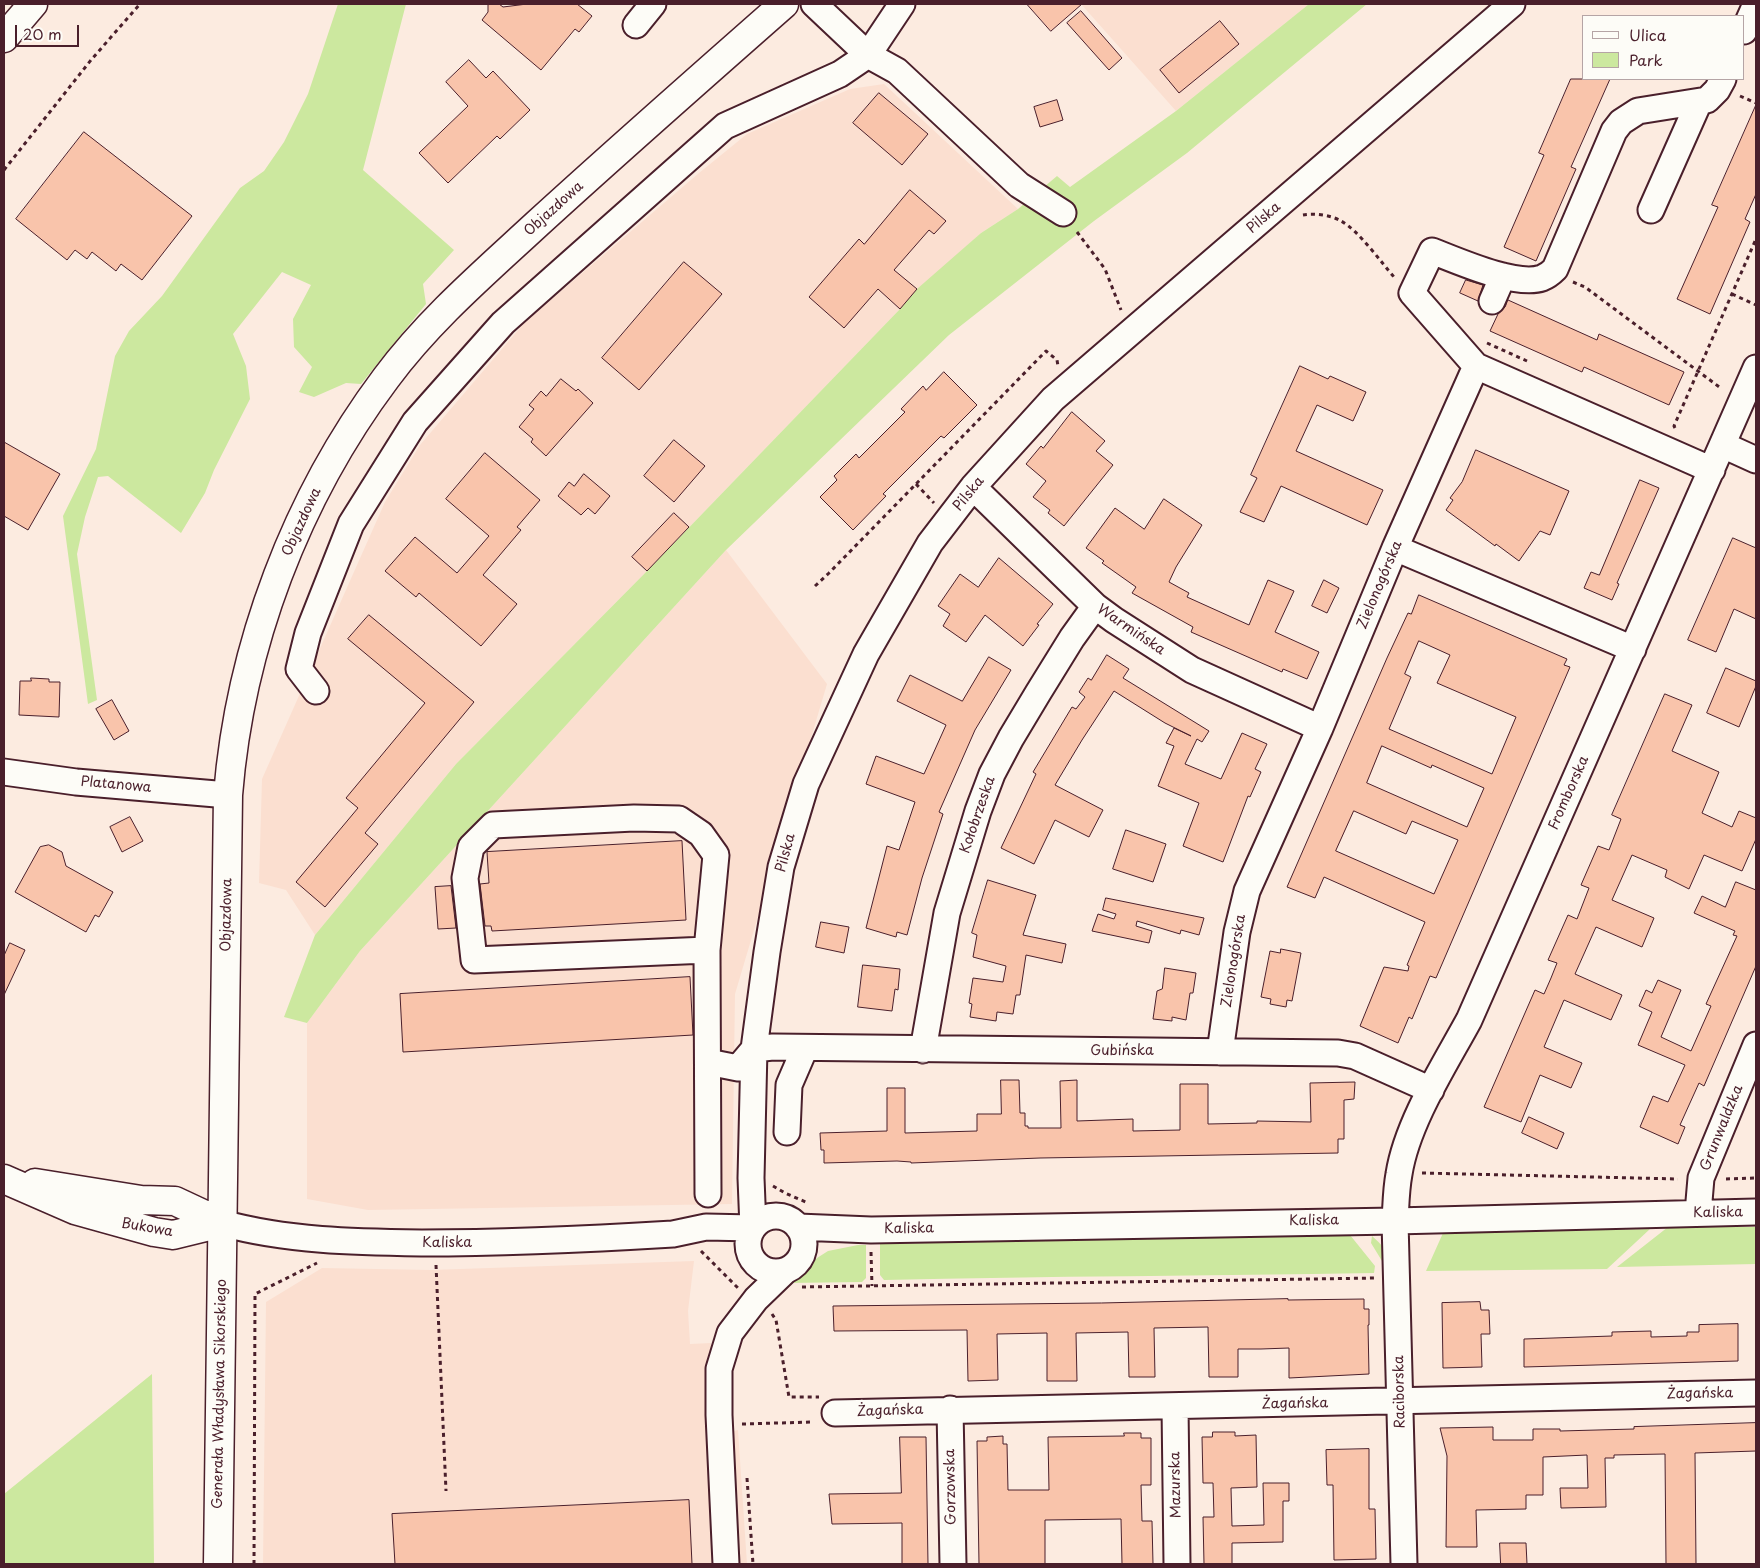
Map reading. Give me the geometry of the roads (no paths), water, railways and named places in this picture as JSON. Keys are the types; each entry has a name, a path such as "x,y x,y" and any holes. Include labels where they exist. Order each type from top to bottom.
{"main road":[{"path":"4,38 33,4"},
{"name":"Objazdowa","path":"222,1223 228,795 235,732 246,677 277,579 298,528 324,475 351,430 386,378 427,329 468,287 784,4"},
{"name":"Bukowa","path":"4,1179 75,1210 154,1232 173,1235 222,1223"},
{"name":"Generała Władysława Sikorskiego","path":"218,1564 222,1223"}],"street":[{"path":"636,24 653,4"},
{"path":"814,4 868,55 896,71 1019,185 1063,213"},
{"path":"316,691 299,669 308,633 351,524 415,422 503,322 725,126 840,74 868,55 902,4"},
{"name":"Pilska","path":"752,1228 761,1178 754,1049 781,867 806,784 866,654 930,542 974,487 1053,398 1512,4"},
{"path":"1745,29 1756,4"},
{"path":"1712,470 1476,366 1412,293 1432,251 1493,274 1532,280 1548,275 1555,269 1614,131 1621,122 1638,111 1699,102 1713,96 1722,80"},
{"path":"1651,210 1699,102"},
{"path":"1492,301 1503,276"},
{"name":"Zielonogórska","path":"1220,1052 1237,932 1248,891 1320,728 1395,548 1476,366"},
{"name":"Fromborska","path":"1395,1221 1399,1174 1413,1129 1431,1090 1469,1020 1756,368"},
{"path":"1723,445 1756,460"},
{"name":"Warmińska","path":"974,487 1095,606 1114,620 1192,670 1320,728"},
{"path":"1395,548 1633,649"},
{"name":"Kołobrzeska","path":"923,1050 947,913 978,810 992,774 1011,738 1072,638 1095,606"},
{"name":"Platanowa","path":"4,772 115,786 228,795"},
{"path":"707,950 474,960 465,878 471,847 493,825 634,818 679,819 701,834 716,855 707,950 708,1194"},
{"name":"Grunwaldzka","path":"1698,1213 1701,1178 1756,1045"},
{"path":"788,1132 789,1085 805,1048"},
{"path":"708,1062 738,1068 754,1049"},
{"name":"Gubińska","path":"754,1049 1338,1053 1355,1056 1431,1090"},
{"path":"751,1257 759,1267 768,1271 795,1272 804,1244 802,1235 791,1222 766,1205 761,1178"},
{"name":"Kaliska","path":"791,1222 871,1230 1395,1221 1756,1212"},
{"path":"756,1299 751,1257 747,1244 752,1228 766,1217 775,1216 791,1222"},
{"name":"Raciborska","path":"1395,1221 1404,1564"},
{"name":"Kaliska","path":"222,1223 246,1230 296,1237 369,1243 452,1244 673,1234 706,1227 752,1228"},
{"name":"Kaliska","path":"726,1564 719,1415 719,1369 730,1333 756,1299 795,1272 824,1246 871,1230"},
{"name":"Kaliska","path":"673,1234 725,1244 751,1257"},
{"name":"Żagańska","path":"831,1405 950,1409 1756,1393"},
{"name":"Mazurska","path":"1175,1406 1177,1564"},
{"name":"Gorzowska","path":"950,1409 952,1564"}]}
